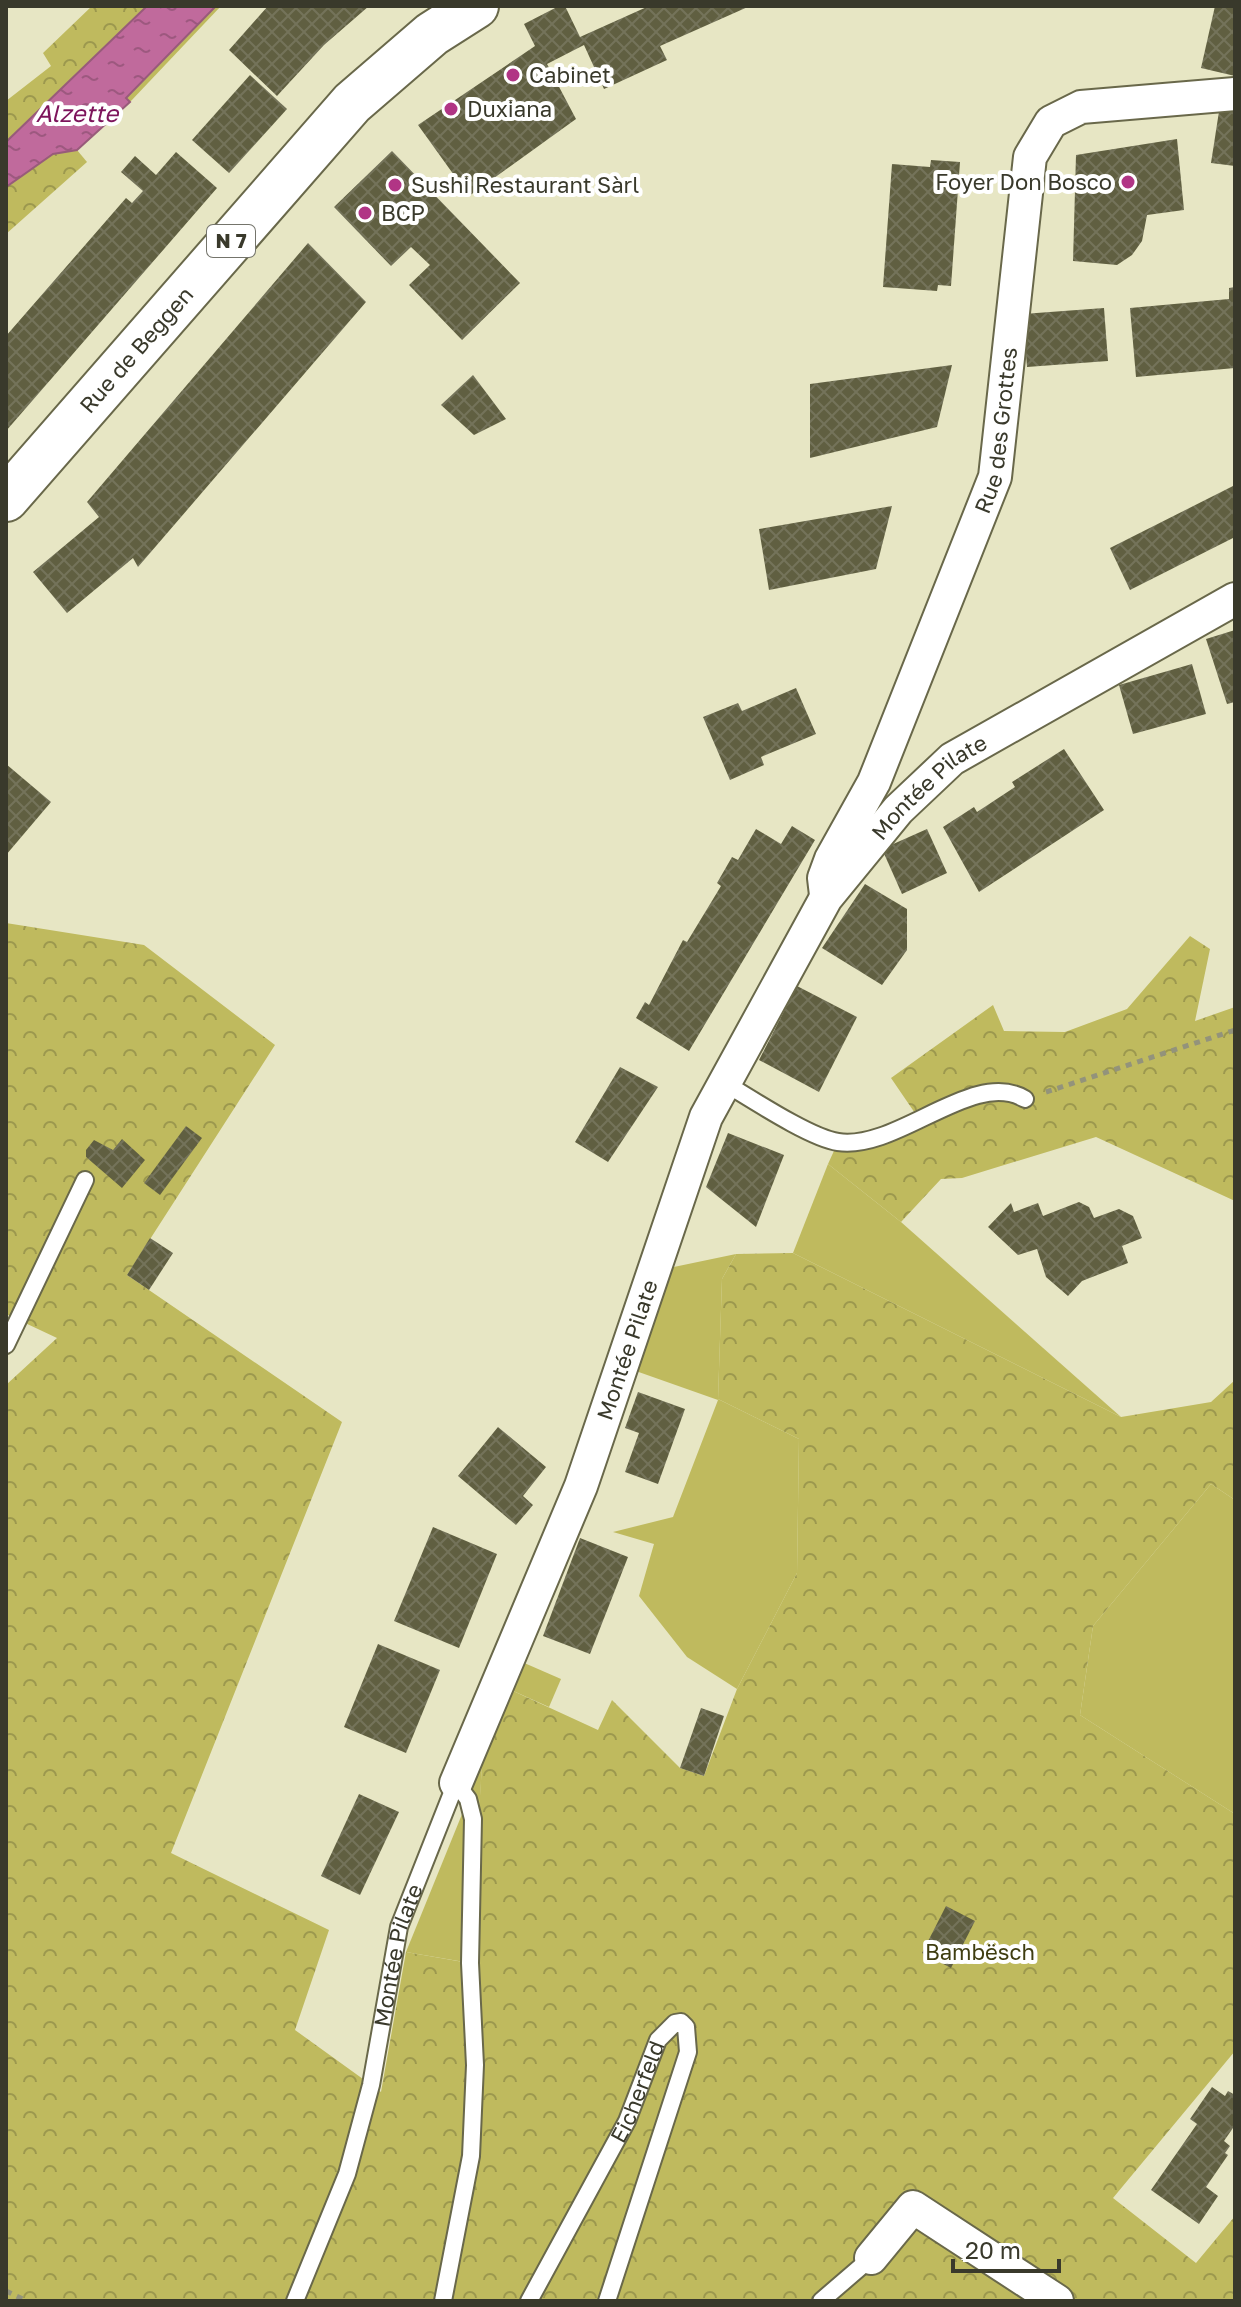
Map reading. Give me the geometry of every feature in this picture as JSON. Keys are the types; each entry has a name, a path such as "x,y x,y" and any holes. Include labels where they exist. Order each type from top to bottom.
{"main road":[{"name":"Rue de Beggen","path":"6,499 352,103 432,34 476,6"}],"street":[{"name":"Rue des Grottes","path":"826,898 824,878 831,859 874,782 995,477 1030,157 1051,122 1081,107 1235,94"},
{"name":"Montée Pilate","path":"456,1783 581,1486 706,1117 826,898 898,810 952,759 1235,599"},
{"path":"871,2258 913,2207 1057,2301"}],"lane":[{"path":"723,1082 809,1130 838,1142 871,1140 986,1092 1011,1091 1025,1099"},
{"path":"6,1345 85,1180"},
{"path":"443,2301 471,2156 475,2065 470,1963 473,1819 468,1799 456,1783"},
{"name":"Montée Pilate","path":"295,2301 347,2174 371,2085 399,1927 456,1783"},
{"name":"Eicherfeld","path":"529,2301 627,2121 658,2040 675,2023 681,2022 686,2027 688,2052 607,2301"},
{"path":"821,2301 871,2258"}],"path":[{"path":"1025,1099 1235,1030"},
{"path":"6,2291 27,2301"}],"green space":[{"path":"92,6 147,6 6,142 6,101 51,66 43,53"},
{"path":"216,6 221,6 130,102 125,98"},
{"path":"77,150 87,162 6,234 6,187 53,154"},
{"name":"Bambësch","path":"6,923 144,945 275,1045 127,1275 342,1422 171,1853 329,1930 295,2030 381,2092 406,1952 469,1963 482,1765 511,1690 598,1730 612,1700 680,1768 704,1776 737,1689 797,1573 799,1439 718,1399 722,1279 736,1254 793,1253 1121,1417 1211,1402 1235,1380 1235,1500 1211,1484 1093,1626 1080,1715 1235,1814 1235,2051 1113,2198 1196,2263 1235,2216 1235,2301 6,2301 6,1385 57,1338 6,1314"},
{"path":"1190,936 1210,949 1195,1021 1235,1007 1235,1201 1096,1137 962,1178 941,1179 901,1222 828,1164 838,1142 919,1119 891,1078 993,1005 1004,1031 1065,1032 1127,1009"},
{"path":"828,1164 901,1222 1121,1417 793,1253"},
{"path":"736,1254 722,1279 718,1399 799,1439 797,1573 737,1689 687,1657 639,1596 654,1544 613,1532 673,1517 718,1400 633,1370 669,1268"},
{"path":"1211,1484 1235,1500 1235,1814 1080,1715 1093,1626"},
{"path":"522,1662 561,1679 549,1707 511,1690"},
{"path":"482,1765 470,1963 406,1952"}],"water":[{"name":"Alzette","path":"147,6 216,6 126,98 130,102 77,150 53,154 6,187 6,142"}],"building":[{"path":"268,6 369,6 324,45 277,96 229,50"},
{"path":"559,6 565,6 580,37 649,6 750,6 660,46 667,60 604,89 584,45 547,64 576,119 469,196 418,125 535,46 524,24"},
{"path":"1215,6 1235,6 1235,76 1201,68"},
{"path":"250,75 287,109 229,173 192,140"},
{"path":"1220,105 1235,105 1235,166 1211,163"},
{"name":"Foyer Don Bosco","path":"1177,139 1184,210 1147,215 1142,241 1132,255 1117,265 1073,261 1076,155"},
{"path":"392,151 520,283 462,340 409,285 430,265 411,247 391,266 334,207"},
{"path":"176,152 217,188 6,431 6,336 126,198 132,203 143,191 121,172 135,156 156,175"},
{"path":"931,160 960,162 951,286 938,285 937,291 883,287 892,164 930,167"},
{"path":"308,243 366,302 138,567 133,558 67,613 33,572 99,517 87,502"},
{"path":"1235,287 1235,368 1136,377 1130,308 1229,299 1229,288"},
{"path":"1104,308 1108,361 1027,367 1023,314"},
{"path":"952,365 937,427 810,458 810,384"},
{"path":"473,375 506,419 474,435 441,405"},
{"path":"1235,485 1235,537 1130,590 1110,548"},
{"path":"892,506 876,569 769,590 759,529"},
{"path":"1235,630 1235,702 1227,704 1206,639"},
{"path":"1192,664 1206,714 1133,734 1119,685"},
{"path":"796,688 816,734 761,757 764,765 730,780 703,717 738,703 742,711"},
{"path":"1064,749 1104,810 979,892 943,827 974,807 977,812 1015,787 1012,782"},
{"path":"6,764 51,802 6,855"},
{"path":"792,826 815,840 689,1051 636,1018 645,1002 649,1005 683,940 687,942 721,886 717,883 732,857 738,860 756,829 781,844"},
{"path":"927,829 947,873 902,894 882,849"},
{"path":"865,884 907,909 907,950 882,985 822,948"},
{"path":"797,986 857,1017 819,1092 759,1060"},
{"path":"620,1067 658,1087 608,1162 575,1142"},
{"path":"186,1126 202,1138 160,1195 144,1183"},
{"path":"728,1133 784,1155 756,1227 706,1187"},
{"path":"122,1139 145,1160 122,1188 86,1157 86,1150 94,1140 113,1150"},
{"path":"1079,1202 1089,1207 1094,1218 1119,1209 1133,1216 1142,1238 1122,1246 1128,1263 1082,1281 1068,1296 1046,1277 1037,1249 1018,1255 988,1227 1011,1203 1014,1212 1038,1203 1043,1216"},
{"path":"150,1238 173,1253 149,1290 127,1275"},
{"path":"638,1392 685,1409 658,1484 625,1472 639,1433 625,1428"},
{"path":"498,1427 546,1467 523,1496 533,1505 516,1525 458,1476"},
{"path":"433,1527 497,1554 459,1648 394,1621"},
{"path":"580,1538 628,1557 590,1654 543,1636"},
{"path":"378,1644 440,1670 406,1753 344,1727"},
{"path":"701,1708 724,1716 704,1776 680,1768"},
{"path":"359,1794 399,1812 360,1895 321,1876"},
{"path":"946,1906 975,1921 951,1968 922,1953"},
{"path":"1212,2087 1225,2096 1228,2091 1235,2095 1235,2125 1224,2141 1230,2146 1225,2153 1228,2155 1206,2187 1218,2196 1199,2224 1151,2190 1197,2124 1190,2119"}],"place":[{"name":"Cabinet","path":"513,75"},
{"name":"Duxiana","path":"451,109"},
{"name":"Foyer Don Bosco","path":"1128,182"},
{"name":"Sushi Restaurant Sàrl","path":"395,185"},
{"name":"BCP","path":"365,213"}]}
